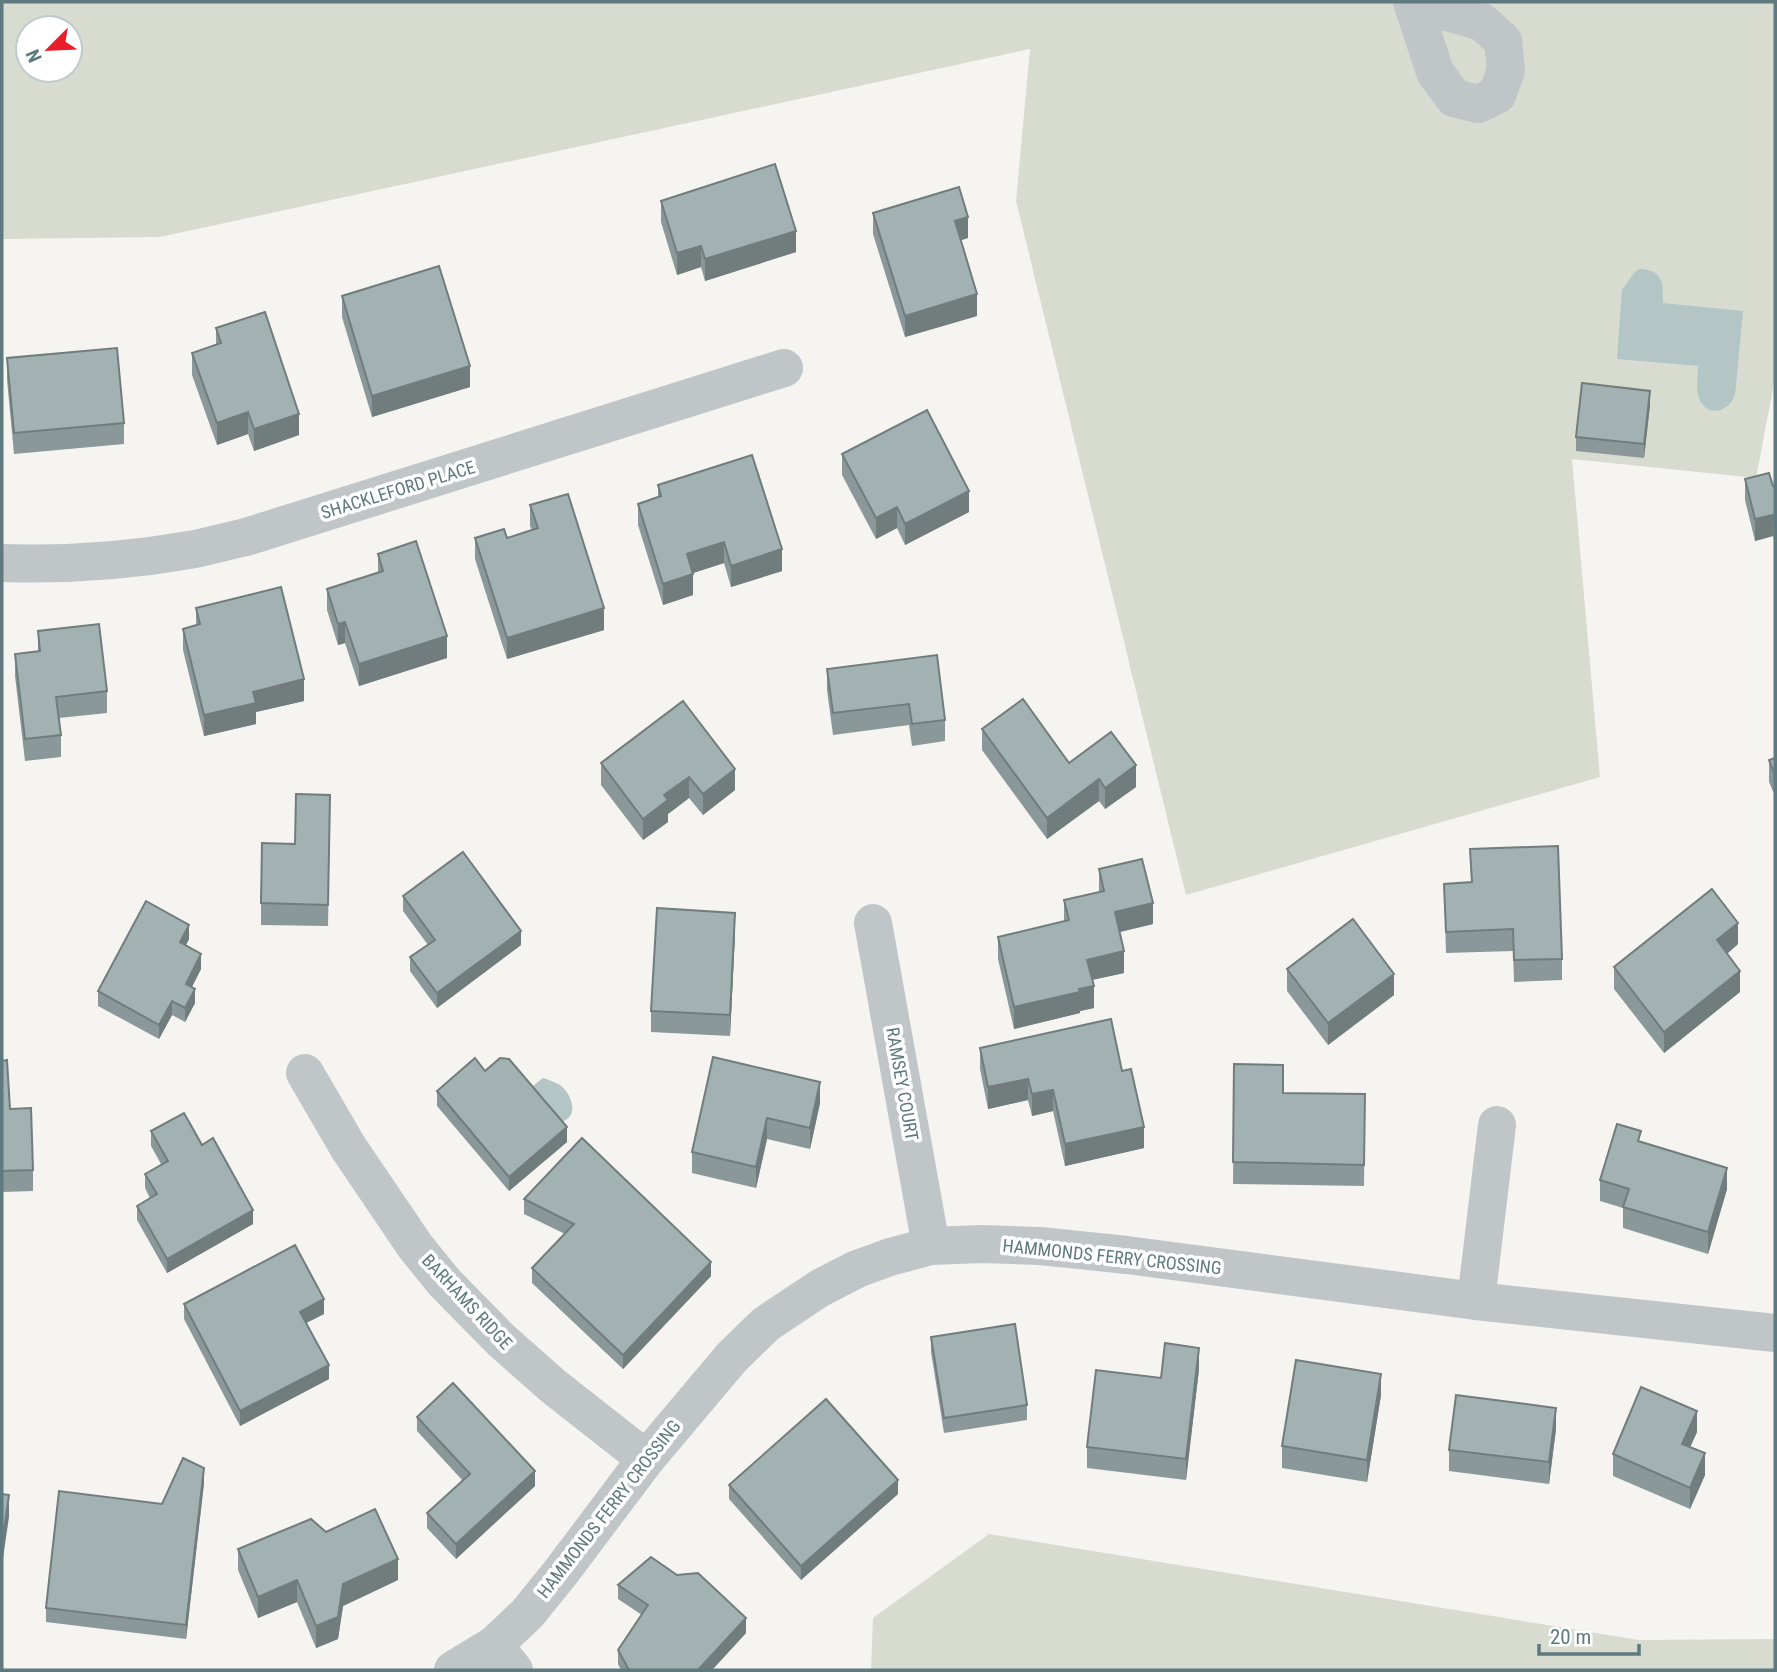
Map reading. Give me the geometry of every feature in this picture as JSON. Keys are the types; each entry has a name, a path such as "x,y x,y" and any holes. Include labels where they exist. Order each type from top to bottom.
{"street":[{"name":"SHACKLEFORD PLACE","path":"2,564 142,557 191,550 246,537 784,368"},
{"name":"RAMSEY COURT","path":"873,923 931,1246"},
{"name":"BARHAMS RIDGE","path":"305,1073 348,1147 415,1246 444,1282 501,1340 553,1387 646,1459"},
{"path":"1476,1301 1497,1125"},
{"name":"HAMMONDS FERRY CROSSING","path":"453,1670 504,1658 527,1614 646,1459 732,1357 766,1324 820,1289 858,1269 931,1246 982,1244 1127,1255 1476,1301 1775,1333"}],"shaded area":[{"path":"2,2 1775,2 1775,378 1756,478 1572,459 1600,777 1186,895 1016,201 1030,49 160,237 2,239"},
{"path":"1640,269 1658,275 1662,284 1663,303 1743,311 1735,395 1727,406 1716,411 1705,407 1701,402 1697,392 1698,366 1617,359 1622,290"},
{"path":"543,1078 560,1085 571,1099 571,1115 561,1122 546,1100 533,1089"},
{"path":"989,1534 1639,1640 1775,1639 1775,1670 871,1670 873,1618"}],"building":[{"path":"775,164 796,231 705,259 701,246 677,253 661,201"},
{"path":"959,187 968,217 955,221 977,294 905,316 873,213"},
{"path":"439,266 470,366 372,396 342,296"},
{"path":"265,312 299,414 254,429 248,412 217,423 192,353 221,343 216,328"},
{"path":"117,348 124,423 14,433 7,358"},
{"path":"1582,383 1650,391 1644,444 1576,437"},
{"path":"927,410 969,491 905,524 897,507 876,518 842,454"},
{"path":"752,455 782,549 731,566 724,542 687,554 693,574 663,584 638,504 661,496 658,485"},
{"path":"1769,473 1775,486 1775,525 1773,515 1755,519 1745,479"},
{"path":"568,494 604,608 507,638 475,538 504,529 507,538 538,528 530,505"},
{"path":"416,541 447,636 359,664 345,622 338,624 327,589 383,571 378,554"},
{"path":"281,587 304,679 253,692 256,703 204,715 183,629 200,624 196,608"},
{"path":"99,624 107,691 56,697 61,735 25,739 15,654 40,651 38,631"},
{"path":"937,655 945,720 912,724 909,704 833,713 827,669"},
{"path":"1023,699 1069,763 1111,732 1136,765 1105,788 1099,779 1047,818 982,729"},
{"path":"683,701 735,769 703,794 689,777 664,795 668,800 643,819 601,763"},
{"path":"1775,758 1775,775 1769,760"},
{"path":"296,794 330,795 328,905 261,903 262,843 295,844"},
{"path":"1558,846 1562,959 1514,960 1513,929 1446,932 1444,884 1472,882 1470,849"},
{"path":"463,852 521,931 437,993 410,957 435,940 403,896"},
{"path":"1142,859 1153,903 1115,912 1124,951 1087,960 1094,986 1079,989 1080,992 1014,1007 998,937 1069,920 1064,900 1104,891 1099,869"},
{"path":"1712,889 1738,923 1717,940 1740,971 1664,1032 1614,967"},
{"path":"146,901 189,925 180,942 201,954 186,984 195,989 185,1008 172,1001 159,1025 98,991"},
{"path":"657,908 735,913 730,1015 651,1011"},
{"path":"1353,919 1394,974 1328,1023 1287,969"},
{"path":"1111,1019 1122,1071 1131,1069 1144,1127 1065,1144 1053,1090 1032,1094 1028,1079 988,1087 980,1048"},
{"path":"713,1057 820,1082 810,1128 767,1118 756,1167 692,1152"},
{"path":"475,1058 485,1071 500,1058 509,1059 567,1127 509,1177 437,1091"},
{"path":"7,1060 10,1109 31,1108 33,1170 2,1171 2,1061"},
{"path":"1234,1064 1283,1065 1283,1093 1365,1094 1364,1165 1233,1162"},
{"path":"184,1113 202,1145 213,1138 253,1210 167,1259 137,1206 157,1194 145,1174 168,1161 151,1131"},
{"path":"1617,1124 1641,1131 1638,1141 1727,1168 1708,1232 1623,1207 1629,1189 1600,1180"},
{"path":"582,1138 711,1262 623,1355 532,1268 574,1224 524,1199"},
{"path":"295,1245 324,1299 300,1312 329,1365 240,1411 184,1304"},
{"path":"1015,1324 1027,1405 944,1418 931,1337"},
{"path":"1165,1343 1199,1348 1186,1459 1087,1447 1096,1370 1161,1378"},
{"path":"1296,1360 1381,1374 1367,1460 1282,1446"},
{"path":"453,1383 535,1471 456,1544 427,1513 470,1474 417,1417"},
{"path":"1641,1387 1697,1411 1682,1444 1705,1453 1690,1488 1613,1454"},
{"path":"1456,1395 1556,1408 1549,1462 1449,1450"},
{"path":"826,1399 898,1480 801,1566 729,1485"},
{"path":"183,1458 204,1468 186,1625 46,1608 59,1491 162,1504"},
{"path":"2,1494 9,1495 2,1544"},
{"path":"375,1509 398,1559 343,1584 338,1617 316,1626 297,1580 258,1597 238,1549 311,1519 326,1532"},
{"path":"651,1557 677,1575 698,1573 746,1618 698,1670 629,1670 618,1650 648,1605 618,1585"}]}
